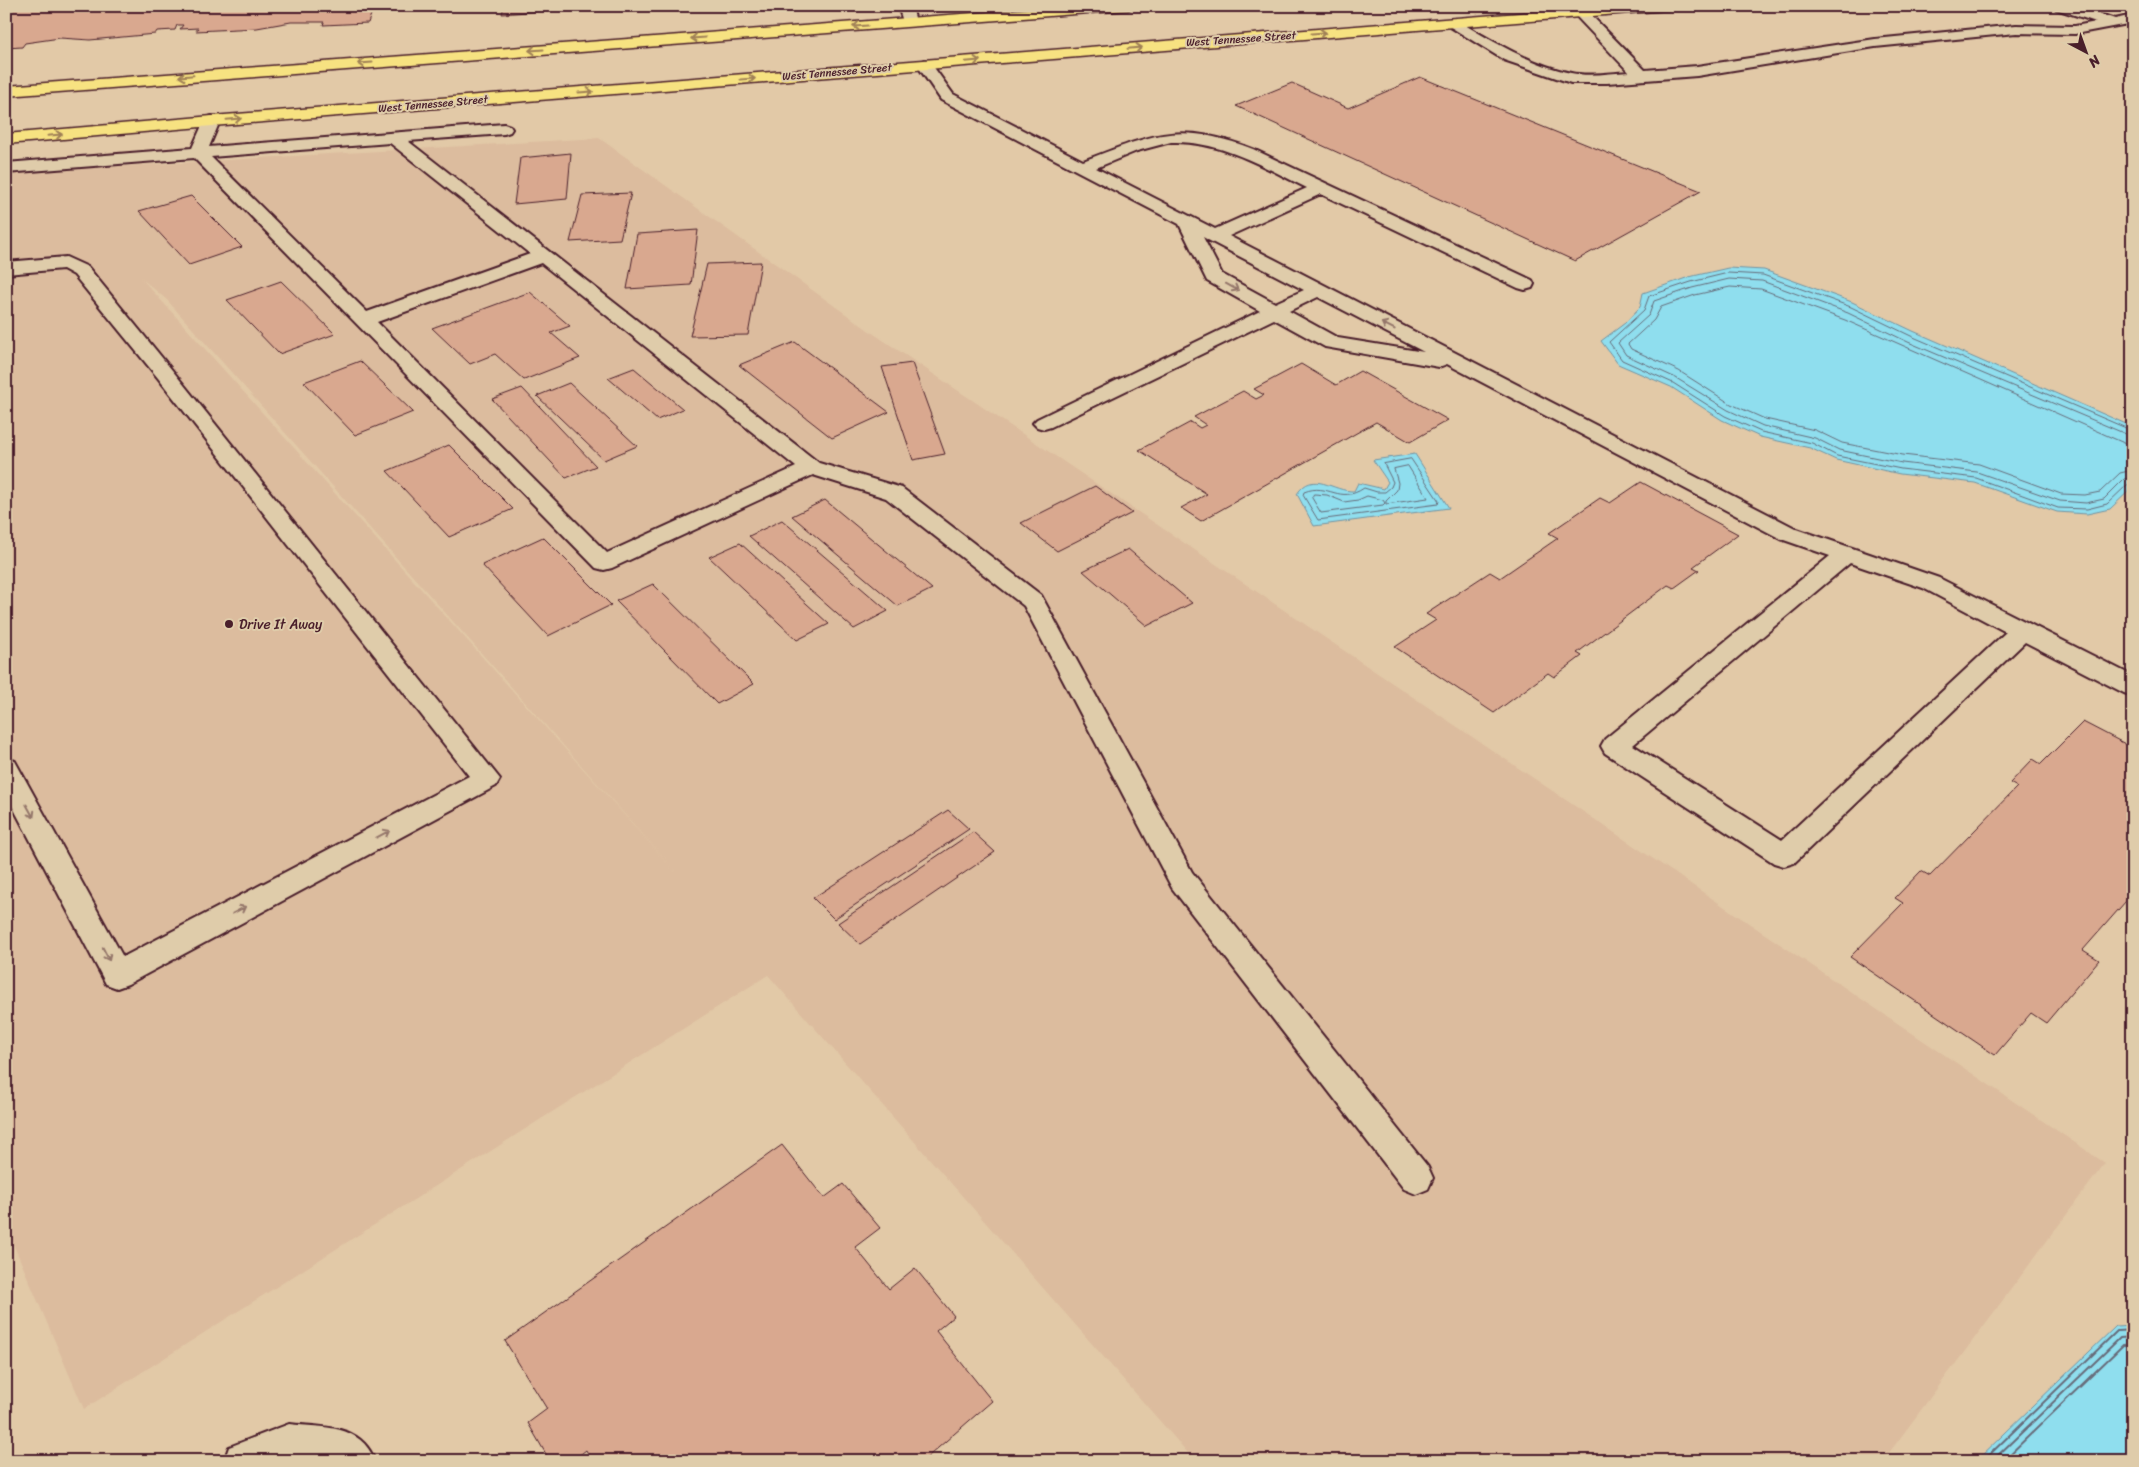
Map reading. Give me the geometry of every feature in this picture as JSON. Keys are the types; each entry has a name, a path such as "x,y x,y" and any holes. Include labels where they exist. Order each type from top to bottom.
{"main road":[{"path":"6,91 1128,6"},
{"name":"West Tennessee Street","path":"6,139 212,121 1668,6"},
{"path":"909,22 925,65"}],"lane":[{"path":"906,6 909,22"},
{"path":"2061,6 2114,23"},
{"path":"1581,13 1642,75"},
{"path":"1451,23 1509,57 1571,78 1697,71 1875,43 2016,30 2075,30 2133,19"},
{"path":"925,65 947,97 1789,534 1931,583 2133,687"},
{"path":"198,153 212,121"},
{"path":"6,168 504,129"},
{"path":"1082,167 1160,140 1181,137 1203,139 1246,153 1525,284"},
{"path":"394,138 811,468 894,493 1033,601 1182,880 1416,1178"},
{"path":"198,153 604,563 811,468"},
{"path":"1214,236 1321,188"},
{"path":"1186,221 1202,254 1283,306 1351,334 1462,364"},
{"path":"364,320 543,256"},
{"path":"6,268 66,263 80,271 165,374 486,779 117,975 6,768"},
{"path":"1044,423 1318,290"},
{"path":"1847,554 1614,746 1784,856 2023,630"},
{"path":"243,1461 289,1443 343,1449 356,1461"}],"shaded area":[{"path":"599,138 871,332 2105,1163 1883,1461 1195,1461 768,975 84,1409 6,1227 6,173","holes":["141,278 167,300 675,871"]}],"water":[{"path":"1728,268 1764,270 1852,302 1913,331 2133,427 2133,487 2110,509 2087,514 2057,512 1975,483 1900,474 1836,460 1810,448 1760,437 1722,420 1671,387 1618,364 1601,341 1625,323 1640,307 1643,293 1689,277"},
{"path":"1415,454 1449,508 1314,526 1297,494 1303,487 1317,482 1354,491 1358,483 1384,489 1388,482 1373,460"},
{"path":"2133,1325 2133,1461 1976,1461 2116,1326"}],"building":[{"path":"50,6 47,9 80,8 78,11 106,6 374,6 368,23 323,25 324,22 291,22 257,28 196,31 198,28 180,29 183,25 177,25 175,30 157,31 155,34 90,40 60,38 25,43 22,47 6,48 6,8"},
{"path":"504,6 557,6 551,7 551,10 502,14"},
{"path":"1420,77 1701,191 1575,261 1236,106 1292,83 1348,108"},
{"path":"571,153 567,199 514,204 520,158"},
{"path":"631,193 620,239 570,242 582,195"},
{"path":"191,196 242,247 189,265 139,211"},
{"path":"698,230 691,285 627,289 637,234"},
{"path":"761,262 748,335 690,336 707,264"},
{"path":"281,281 335,334 279,354 227,300"},
{"path":"530,292 570,326 551,333 580,358 524,380 495,354 470,364 432,328"},
{"path":"795,342 889,412 832,438 739,365"},
{"path":"360,361 413,412 355,435 304,382"},
{"path":"912,363 945,454 913,460 882,367"},
{"path":"1301,364 1336,385 1360,371 1448,420 1410,442 1376,422 1201,521 1181,508 1207,494 1139,450 1191,422 1200,428 1206,425 1194,417 1243,391 1256,399 1264,395 1254,389"},
{"path":"634,368 683,409 657,420 608,378"},
{"path":"569,383 637,446 604,460 537,396"},
{"path":"522,388 596,466 566,478 492,399"},
{"path":"449,445 513,509 449,537 387,471"},
{"path":"1641,482 1738,534 1693,567 1699,570 1674,588 1668,585 1577,653 1582,656 1554,677 1548,673 1494,713 1395,647 1436,620 1426,614 1490,572 1500,578 1558,538 1549,533 1600,498 1610,503"},
{"path":"1095,486 1132,513 1057,551 1021,523"},
{"path":"825,500 932,589 898,606 792,516"},
{"path":"782,520 888,611 854,629 749,536"},
{"path":"543,537 611,605 548,636 482,565"},
{"path":"740,543 829,624 797,640 709,557"},
{"path":"1128,549 1192,603 1147,626 1083,571"},
{"path":"653,584 754,684 717,704 616,601"},
{"path":"2083,722 2133,748 2133,893 2083,950 2099,960 2046,1023 2031,1013 1995,1055 1850,957 1903,903 1895,898 1921,871 1930,876 2017,787 2010,783 2033,759 2041,764"},
{"path":"948,810 969,829 834,919 813,898"},
{"path":"973,832 995,852 860,944 838,923"},
{"path":"782,1145 824,1198 843,1184 880,1228 855,1247 889,1289 915,1268 954,1316 936,1331 992,1401 923,1461 592,1461 586,1450 572,1461 550,1461 528,1423 547,1409 505,1341"}],"place":[{"name":"Drive It Away","path":"229,624"}]}
